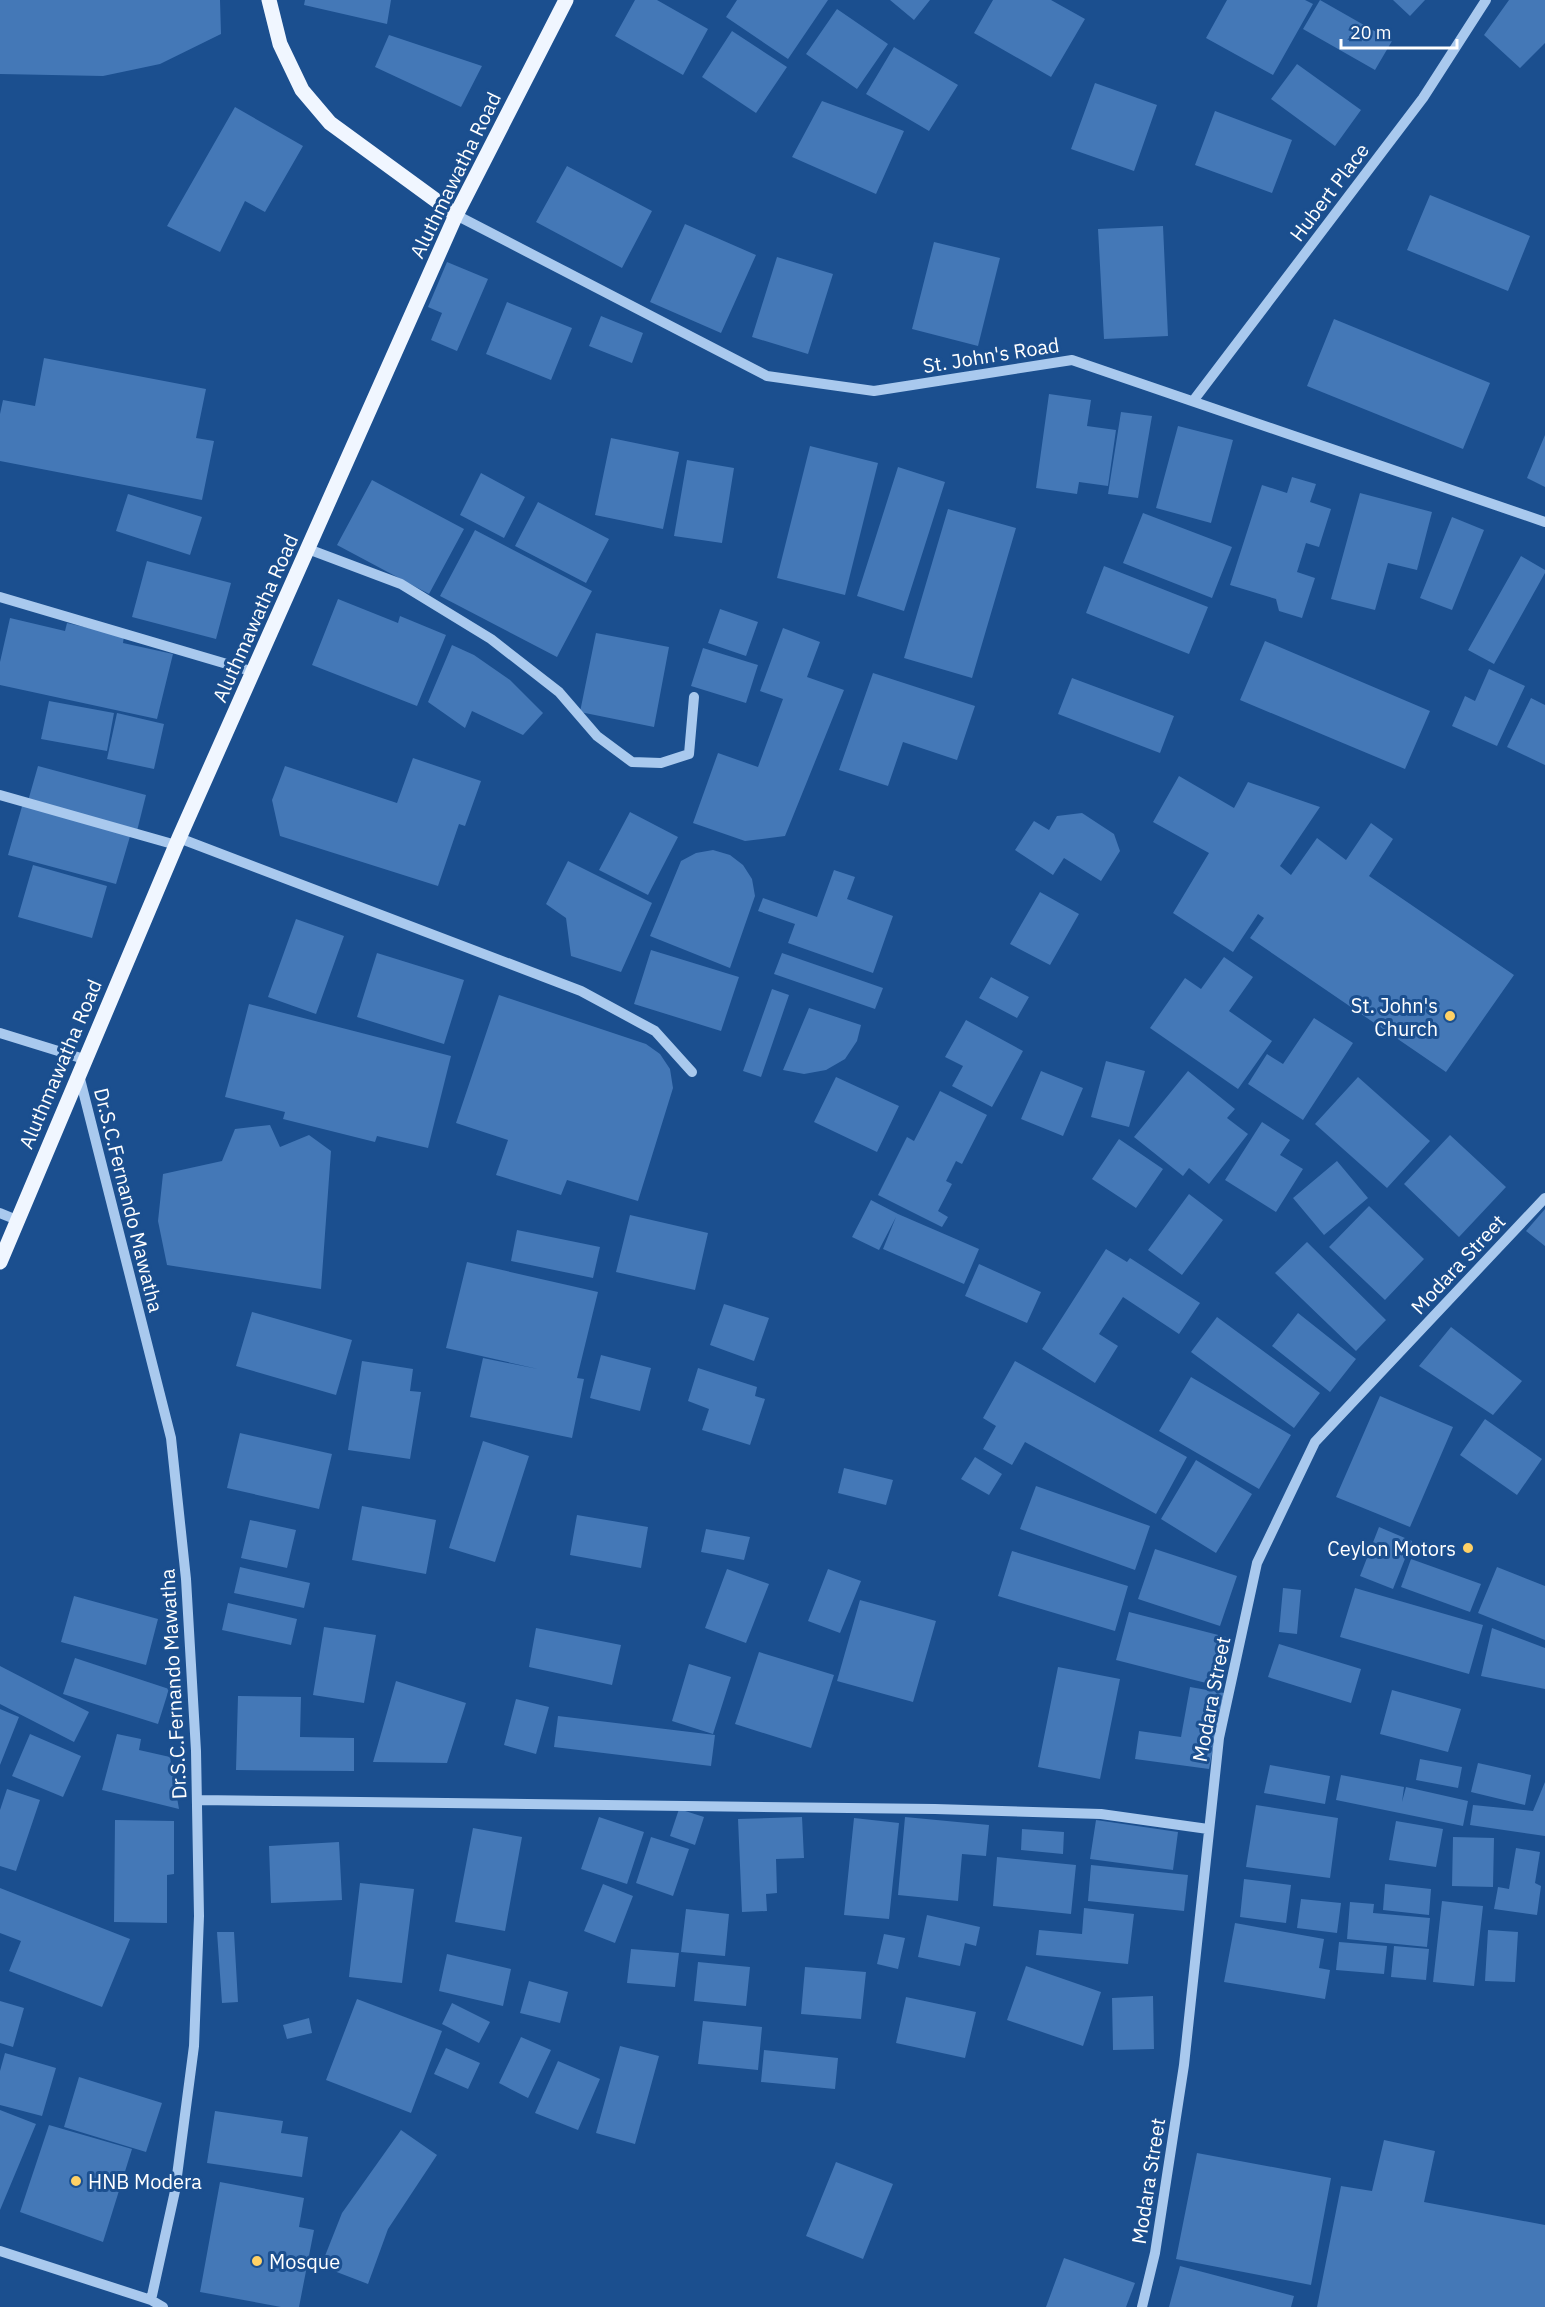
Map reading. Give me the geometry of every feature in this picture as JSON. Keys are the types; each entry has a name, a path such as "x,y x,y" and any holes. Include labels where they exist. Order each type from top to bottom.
{"main road":[{"path":"269,0 280,44 302,90 330,123 456,215"},
{"name":"Aluthmawatha Road","path":"0,1262 81,1066 178,842 456,215 566,0"}],"street":[{"name":"Hubert Place","path":"1193,401 1423,98 1486,0"},
{"name":"St. John's Road","path":"456,215 767,376 874,391 1072,360 1545,522"},
{"path":"308,549 401,584 491,639 559,692 597,736 632,762 662,763 690,754 694,697"},
{"path":"0,597 254,672"},
{"path":"0,795 178,842 581,991 655,1031 692,1072"},
{"path":"0,1033 81,1066"},
{"name":"Dr.S.C.Fernando Mawatha","path":"81,1066 171,1438 186,1580 198,1800 199,1916 194,2046 175,2191 151,2300"},
{"name":"Modara Street","path":"1142,2307 1155,2253 1184,2065 1219,1737 1257,1563 1315,1442 1545,1198"},
{"path":"0,1213 17,1220"},
{"path":"198,1800 935,1809 1101,1814 1208,1828"},
{"path":"0,2251 151,2300 163,2307"}],"building":[{"path":"0,0 220,0 221,34 160,64 103,76 0,74"},
{"path":"305,0 391,0 387,24 304,5"},
{"path":"635,0 657,0 708,29 683,75 615,36"},
{"path":"737,0 828,0 788,59 726,17"},
{"path":"890,0 930,0 914,20"},
{"path":"993,0 1051,0 1085,19 1051,77 974,33"},
{"path":"1227,0 1305,0 1313,4 1273,75 1206,38"},
{"path":"1320,0 1392,41 1375,70 1303,29"},
{"path":"1393,0 1425,0 1410,16"},
{"path":"1509,0 1545,0 1545,43 1520,68 1484,35"},
{"path":"837,9 888,44 857,89 806,54"},
{"path":"732,31 787,67 756,113 702,77"},
{"path":"389,35 482,66 461,107 375,67"},
{"path":"894,47 958,85 929,131 866,94"},
{"path":"1297,64 1361,110 1335,146 1271,99"},
{"path":"1095,83 1157,105 1134,171 1071,149"},
{"path":"822,101 904,131 876,194 792,157"},
{"path":"235,107 303,146 265,212 245,201 220,252 167,226"},
{"path":"1215,111 1292,140 1272,193 1195,165"},
{"path":"567,166 652,211 622,268 536,222"},
{"path":"1430,195 1530,236 1508,291 1407,250"},
{"path":"685,224 756,255 721,333 650,302"},
{"path":"1163,226 1168,336 1104,339 1098,229"},
{"path":"934,242 1000,258 978,346 912,329"},
{"path":"777,257 833,274 808,354 752,337"},
{"path":"447,262 488,279 457,351 431,340 442,313 428,307"},
{"path":"507,302 572,328 551,380 486,354"},
{"path":"601,316 643,333 632,363 589,346"},
{"path":"1334,319 1490,383 1463,449 1307,386"},
{"path":"44,358 206,389 196,438 214,441 202,500 0,461 0,414 3,400 35,406"},
{"path":"1049,394 1091,400 1087,426 1116,430 1108,486 1079,482 1077,494 1036,488"},
{"path":"1121,412 1152,416 1138,498 1108,494"},
{"path":"1178,426 1233,440 1211,523 1156,508"},
{"path":"1545,435 1545,487 1527,478"},
{"path":"611,438 679,452 663,529 595,515"},
{"path":"810,446 878,463 845,595 777,578"},
{"path":"687,460 734,468 722,543 674,536"},
{"path":"898,467 945,482 904,611 857,596"},
{"path":"481,473 525,497 504,538 460,515"},
{"path":"1292,477 1316,484 1310,502 1331,509 1319,547 1306,543 1297,572 1315,578 1302,618 1279,611 1276,599 1230,585 1262,485 1287,493"},
{"path":"372,480 464,529 429,594 337,545"},
{"path":"1360,493 1432,512 1417,570 1388,563 1375,610 1331,599"},
{"path":"128,494 202,517 190,555 116,531"},
{"path":"538,502 609,539 586,583 515,546"},
{"path":"948,509 1016,528 972,678 904,658"},
{"path":"1143,513 1232,547 1212,598 1123,563"},
{"path":"1452,517 1484,530 1452,610 1420,598"},
{"path":"475,530 592,591 557,657 440,596"},
{"path":"1521,556 1545,570 1545,573 1494,664 1468,650"},
{"path":"147,561 231,583 216,639 132,617"},
{"path":"1104,566 1208,607 1189,654 1086,613"},
{"path":"338,599 398,623 400,616 446,635 417,706 312,665"},
{"path":"720,609 758,622 746,656 708,643"},
{"path":"10,618 65,631 67,623 124,636 123,643 173,654 157,719 0,685 0,662"},
{"path":"783,628 820,642 807,677 844,690 785,836 745,841 693,823 718,753 758,767 783,699 760,691"},
{"path":"596,633 669,647 654,727 580,712"},
{"path":"1265,641 1430,711 1405,769 1240,700"},
{"path":"452,645 474,655 510,680 543,713 523,735 472,711 465,728 428,702"},
{"path":"703,648 758,665 746,703 691,686"},
{"path":"1489,669 1525,686 1497,746 1452,726 1465,696 1475,701"},
{"path":"873,673 975,706 957,760 903,742 888,786 839,770"},
{"path":"1072,678 1174,716 1160,753 1058,714"},
{"path":"1531,698 1545,705 1545,765 1507,747"},
{"path":"49,701 114,713 107,751 41,739"},
{"path":"117,713 164,724 154,769 107,759"},
{"path":"413,758 481,781 465,826 459,824 438,886 280,836 272,800 285,766 397,803"},
{"path":"38,766 146,795 137,831 28,801"},
{"path":"1179,776 1234,808 1248,782 1320,807 1280,866 1291,875 1317,838 1346,860 1371,823 1393,839 1369,876 1514,975 1446,1072 1250,938 1264,918 1258,914 1233,952 1173,913 1209,853 1153,822"},
{"path":"23,803 131,833 116,884 8,855"},
{"path":"630,812 678,837 648,895 599,870"},
{"path":"1082,813 1114,834 1120,851 1101,881 1064,858 1053,875 1015,850 1034,821 1049,830 1057,816"},
{"path":"713,850 730,855 743,865 752,879 755,896 730,968 650,936 681,861 696,853"},
{"path":"568,861 652,903 621,972 571,956 566,918 546,904"},
{"path":"33,865 107,886 92,938 18,917"},
{"path":"834,870 855,877 847,899 893,916 873,973 788,943 795,924 758,911 763,898 817,917"},
{"path":"1040,892 1079,914 1050,965 1010,944"},
{"path":"296,919 344,936 316,1014 268,997"},
{"path":"651,950 739,977 721,1031 634,1004"},
{"path":"377,953 464,980 444,1044 357,1017"},
{"path":"782,953 883,988 875,1009 774,974"},
{"path":"1224,957 1253,977 1229,1011 1272,1041 1238,1089 1150,1028 1185,978 1201,989"},
{"path":"991,977 1029,997 1017,1018 979,998"},
{"path":"772,989 789,995 761,1077 743,1071"},
{"path":"499,995 646,1044 660,1054 670,1069 673,1088 638,1201 567,1180 561,1195 496,1175 508,1140 456,1123"},
{"path":"249,1004 451,1056 428,1148 377,1136 375,1142 283,1119 285,1112 225,1097"},
{"path":"809,1008 861,1025 857,1041 845,1059 826,1070 804,1074 783,1070"},
{"path":"1314,1018 1353,1043 1303,1120 1248,1084 1267,1054 1283,1064"},
{"path":"966,1020 1023,1051 992,1107 952,1086 963,1066 945,1057"},
{"path":"1106,1061 1145,1071 1129,1127 1091,1117"},
{"path":"1041,1071 1083,1088 1063,1136 1021,1119"},
{"path":"1188,1071 1235,1109 1227,1118 1248,1134 1209,1184 1189,1168 1183,1176 1134,1137"},
{"path":"836,1077 899,1106 877,1152 814,1122"},
{"path":"1358,1077 1430,1141 1387,1188 1315,1124"},
{"path":"940,1091 987,1115 962,1164 956,1161 946,1181 952,1184 938,1211 948,1217 942,1227 878,1195 907,1137 914,1141"},
{"path":"1262,1122 1290,1140 1280,1155 1303,1169 1276,1212 1225,1180"},
{"path":"270,1125 280,1147 309,1135 331,1151 321,1289 167,1265 158,1221 163,1174 222,1161 235,1129"},
{"path":"1450,1135 1506,1187 1459,1237 1404,1184"},
{"path":"1119,1139 1163,1169 1136,1208 1092,1179"},
{"path":"1337,1161 1368,1198 1324,1235 1293,1198"},
{"path":"1189,1194 1223,1220 1182,1275 1148,1250"},
{"path":"871,1200 979,1249 964,1284 883,1249 896,1217 879,1250 852,1237"},
{"path":"1369,1206 1424,1259 1385,1300 1329,1247"},
{"path":"1545,1209 1545,1246 1526,1231"},
{"path":"630,1215 708,1233 695,1290 616,1272"},
{"path":"517,1230 600,1247 593,1278 511,1261"},
{"path":"1307,1242 1386,1320 1356,1351 1275,1273"},
{"path":"1106,1249 1127,1262 1130,1258 1200,1303 1179,1334 1123,1297 1099,1334 1118,1346 1095,1383 1042,1349"},
{"path":"467,1262 598,1292 577,1378 584,1379 572,1438 470,1417 483,1358 538,1369 446,1348"},
{"path":"979,1264 1041,1292 1027,1323 965,1296"},
{"path":"724,1304 769,1318 754,1361 710,1345"},
{"path":"252,1312 352,1340 336,1395 236,1366"},
{"path":"1298,1313 1356,1359 1330,1392 1272,1346"},
{"path":"1217,1317 1320,1393 1294,1428 1191,1352"},
{"path":"1451,1327 1522,1381 1493,1415 1419,1366"},
{"path":"601,1355 651,1368 640,1411 590,1398"},
{"path":"362,1361 413,1369 410,1391 421,1392 410,1459 348,1450"},
{"path":"1015,1361 1187,1457 1156,1514 1025,1442 1012,1465 983,1449 996,1426 983,1418"},
{"path":"698,1368 757,1387 755,1396 765,1399 750,1445 702,1430 709,1409 688,1401"},
{"path":"1191,1377 1291,1435 1259,1489 1159,1431"},
{"path":"1380,1396 1453,1427 1410,1527 1336,1497"},
{"path":"1485,1419 1542,1459 1517,1495 1460,1455"},
{"path":"240,1433 332,1454 319,1509 227,1488"},
{"path":"483,1441 529,1456 495,1562 449,1548"},
{"path":"975,1457 1002,1474 989,1495 961,1479"},
{"path":"1196,1460 1252,1494 1216,1553 1161,1519"},
{"path":"844,1468 893,1480 886,1505 838,1493"},
{"path":"1036,1486 1150,1526 1135,1570 1020,1529"},
{"path":"362,1506 436,1520 426,1574 352,1560"},
{"path":"577,1515 648,1527 641,1568 570,1555"},
{"path":"250,1520 296,1530 287,1568 241,1558"},
{"path":"1379,1527 1412,1541 1393,1589 1360,1576"},
{"path":"706,1529 750,1537 744,1560 701,1552"},
{"path":"1155,1549 1237,1576 1220,1626 1138,1599"},
{"path":"1012,1551 1128,1586 1115,1631 998,1596"},
{"path":"1411,1559 1481,1584 1470,1612 1401,1587"},
{"path":"240,1567 310,1583 304,1608 234,1593"},
{"path":"1497,1567 1545,1586 1545,1640 1478,1613"},
{"path":"727,1569 769,1584 746,1643 705,1628"},
{"path":"828,1569 861,1581 840,1633 808,1621"},
{"path":"1283,1588 1301,1590 1297,1634 1279,1632"},
{"path":"1355,1588 1483,1625 1469,1674 1340,1637"},
{"path":"74,1596 158,1619 146,1665 61,1642"},
{"path":"860,1600 936,1621 913,1702 837,1681"},
{"path":"228,1603 297,1619 291,1645 222,1630"},
{"path":"1129,1612 1226,1637 1214,1685 1116,1660"},
{"path":"324,1627 376,1635 364,1703 313,1695"},
{"path":"536,1628 621,1645 612,1685 529,1667"},
{"path":"1492,1628 1545,1648 1545,1689 1481,1676"},
{"path":"1279,1644 1361,1669 1351,1703 1268,1677"},
{"path":"759,1652 834,1675 811,1748 735,1724"},
{"path":"75,1658 169,1689 158,1724 63,1694"},
{"path":"689,1664 731,1677 713,1734 672,1721"},
{"path":"0,1666 89,1712 74,1742 0,1704"},
{"path":"1058,1667 1120,1679 1100,1779 1038,1767"},
{"path":"396,1681 466,1703 447,1763 373,1762"},
{"path":"1190,1687 1224,1693 1209,1769 1135,1759 1139,1731 1181,1737"},
{"path":"1392,1690 1461,1709 1448,1752 1380,1734"},
{"path":"238,1696 301,1697 300,1737 354,1738 354,1771 236,1770"},
{"path":"516,1699 549,1707 536,1754 504,1745"},
{"path":"0,1709 19,1717 0,1765"},
{"path":"558,1716 715,1735 711,1766 554,1747"},
{"path":"30,1734 81,1756 63,1797 12,1776"},
{"path":"117,1734 141,1739 139,1750 170,1757 179,1809 102,1790"},
{"path":"1420,1759 1462,1767 1458,1788 1416,1780"},
{"path":"1478,1763 1531,1775 1525,1805 1471,1792"},
{"path":"1270,1765 1330,1776 1325,1804 1264,1793"},
{"path":"1341,1775 1404,1787 1402,1802 1406,1787 1468,1801 1463,1826 1336,1800"},
{"path":"1545,1782 1545,1836 1470,1825 1473,1805 1533,1811"},
{"path":"7,1789 40,1800 16,1871 0,1866 0,1810"},
{"path":"1256,1805 1338,1818 1330,1878 1246,1867"},
{"path":"679,1809 704,1817 695,1845 670,1836"},
{"path":"599,1817 644,1832 627,1884 581,1869"},
{"path":"802,1817 804,1858 776,1859 777,1893 766,1894 767,1911 742,1912 738,1819"},
{"path":"905,1817 989,1825 986,1856 962,1854 958,1901 898,1895"},
{"path":"854,1818 899,1823 889,1919 844,1915"},
{"path":"115,1820 174,1821 174,1874 167,1875 167,1923 114,1922"},
{"path":"1096,1820 1178,1832 1173,1870 1090,1859"},
{"path":"1396,1821 1443,1829 1436,1867 1389,1860"},
{"path":"473,1828 522,1837 505,1931 455,1922"},
{"path":"1022,1829 1064,1832 1063,1854 1021,1850"},
{"path":"651,1837 689,1849 673,1896 636,1883"},
{"path":"1453,1837 1494,1838 1493,1887 1452,1886"},
{"path":"339,1842 342,1900 271,1903 269,1846"},
{"path":"1516,1848 1540,1852 1535,1883 1541,1886 1537,1915 1494,1909 1498,1887 1509,1889"},
{"path":"997,1857 1076,1865 1071,1914 993,1906"},
{"path":"1091,1865 1188,1875 1184,1911 1088,1901"},
{"path":"1244,1879 1291,1885 1286,1923 1240,1917"},
{"path":"360,1883 414,1889 402,1983 349,1977"},
{"path":"603,1884 633,1896 615,1943 584,1931"},
{"path":"1385,1884 1431,1889 1429,1915 1383,1910"},
{"path":"0,1888 130,1939 102,2007 9,1971 21,1941 0,1933"},
{"path":"1301,1899 1341,1903 1337,1933 1297,1928"},
{"path":"1442,1901 1483,1906 1474,1986 1433,1982"},
{"path":"1350,1902 1374,1904 1373,1913 1430,1918 1427,1947 1347,1939"},
{"path":"1084,1908 1134,1914 1128,1964 1036,1955 1039,1930 1082,1934"},
{"path":"686,1909 729,1914 725,1956 681,1952"},
{"path":"927,1915 980,1927 976,1946 965,1943 960,1966 918,1957"},
{"path":"1235,1923 1324,1939 1319,1968 1330,1970 1325,1999 1224,1982"},
{"path":"1488,1930 1518,1932 1515,1982 1485,1981"},
{"path":"217,1932 234,1932 238,2002 222,2003"},
{"path":"884,1934 905,1938 898,1969 877,1964"},
{"path":"1339,1942 1387,1946 1384,1974 1336,1970"},
{"path":"1394,1946 1429,1949 1426,1980 1391,1977"},
{"path":"631,1949 679,1953 675,1987 627,1983"},
{"path":"447,1954 511,1969 503,2006 439,1991"},
{"path":"698,1962 750,1967 746,2006 694,2001"},
{"path":"1026,1966 1101,1992 1083,2046 1007,2020"},
{"path":"805,1967 866,1972 861,2019 801,2014"},
{"path":"529,1981 568,1992 560,2023 520,2013"},
{"path":"1153,1996 1154,2049 1113,2050 1112,1998"},
{"path":"906,1997 976,2012 965,2058 896,2043"},
{"path":"357,1999 442,2031 411,2113 326,2080"},
{"path":"0,2001 24,2008 13,2047 0,2043"},
{"path":"452,2003 490,2022 479,2043 442,2024"},
{"path":"309,2018 312,2033 287,2039 283,2025"},
{"path":"703,2021 762,2027 758,2070 698,2064"},
{"path":"521,2037 551,2050 528,2098 499,2083"},
{"path":"620,2046 659,2056 635,2144 596,2133"},
{"path":"446,2048 480,2063 468,2089 434,2074"},
{"path":"764,2050 838,2058 835,2089 761,2082"},
{"path":"5,2053 56,2068 42,2116 0,2105 0,2071"},
{"path":"558,2061 600,2079 578,2130 535,2113"},
{"path":"79,2077 162,2103 146,2152 64,2127"},
{"path":"0,2110 36,2124 0,2210"},
{"path":"215,2111 283,2121 281,2133 308,2137 302,2177 207,2163"},
{"name":"HNB Modera","path":"49,2125 132,2149 103,2242 20,2212"},
{"path":"401,2130 437,2155 388,2229 368,2284 321,2266 342,2213"},
{"path":"1384,2140 1435,2151 1424,2202 1545,2225 1545,2307 1317,2307 1341,2186 1372,2191"},
{"path":"1197,2153 1331,2178 1311,2285 1176,2259"},
{"path":"836,2162 893,2184 863,2259 806,2236"},
{"name":"Mosque","path":"220,2182 304,2198 299,2227 314,2230 299,2307 281,2307 200,2292"},
{"path":"1064,2258 1135,2283 1126,2307 1046,2307"},
{"path":"1180,2266 1294,2296 1291,2307 1169,2307"}],"place":[{"name":"St. John's Church","path":"1450,1016"},
{"name":"Ceylon Motors","path":"1468,1548"},
{"name":"HNB Modera","path":"76,2181"},
{"name":"Mosque","path":"257,2261"}]}
